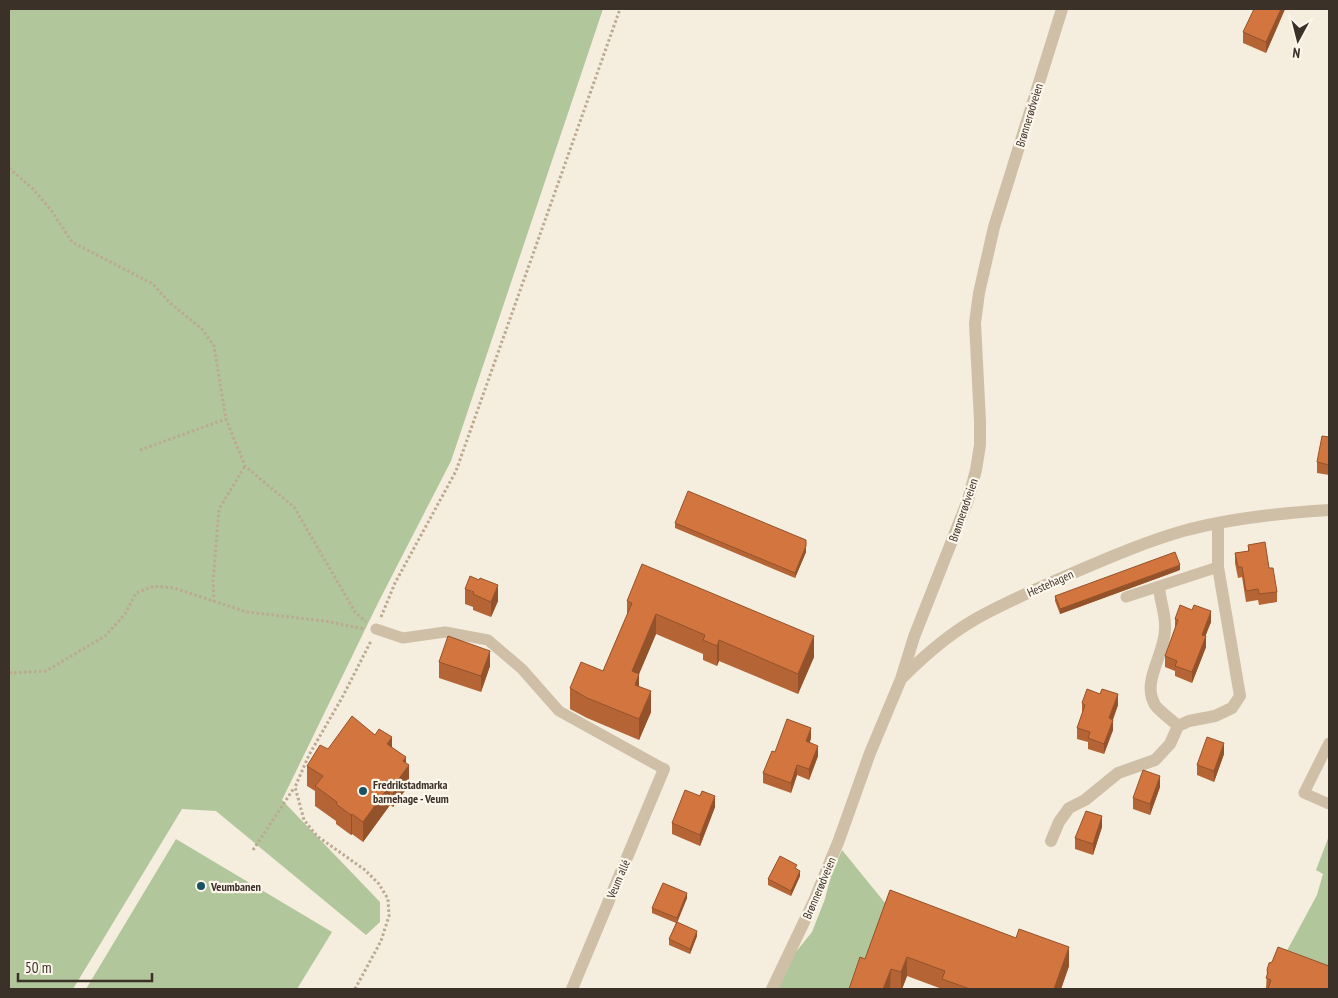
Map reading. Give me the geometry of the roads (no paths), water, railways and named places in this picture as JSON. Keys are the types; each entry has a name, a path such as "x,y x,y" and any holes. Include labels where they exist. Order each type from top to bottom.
{"street":[{"name":"Brønnerødveien","path":"772,989 814,901 839,840 870,753 901,678 914,637 968,500 980,445 975,323 979,293 994,227 1062,9"},
{"name":"Hestehagen","path":"901,678 921,659 973,620 1015,598 1143,545 1218,523 1277,513 1329,510"},
{"path":"1051,840 1059,822 1069,808 1085,800 1118,773 1154,760 1170,744 1178,726 1189,721 1215,716 1232,708 1240,696 1218,567 1218,523"},
{"path":"1159,587 1165,630 1161,654 1150,683 1150,692 1156,706 1178,726"},
{"name":"Veum allé","path":"572,989 664,769"}],"lane":[{"path":"1126,597 1218,567"},
{"path":"376,629 392,636 403,638 445,632 488,640 522,669 558,711 664,769"},
{"path":"1329,743 1304,793 1329,804"}],"place":[{"name":"Fredrikstadmarka barnehage - Veum","path":"363,791"},
{"name":"Veumbanen","path":"201,886"}]}
